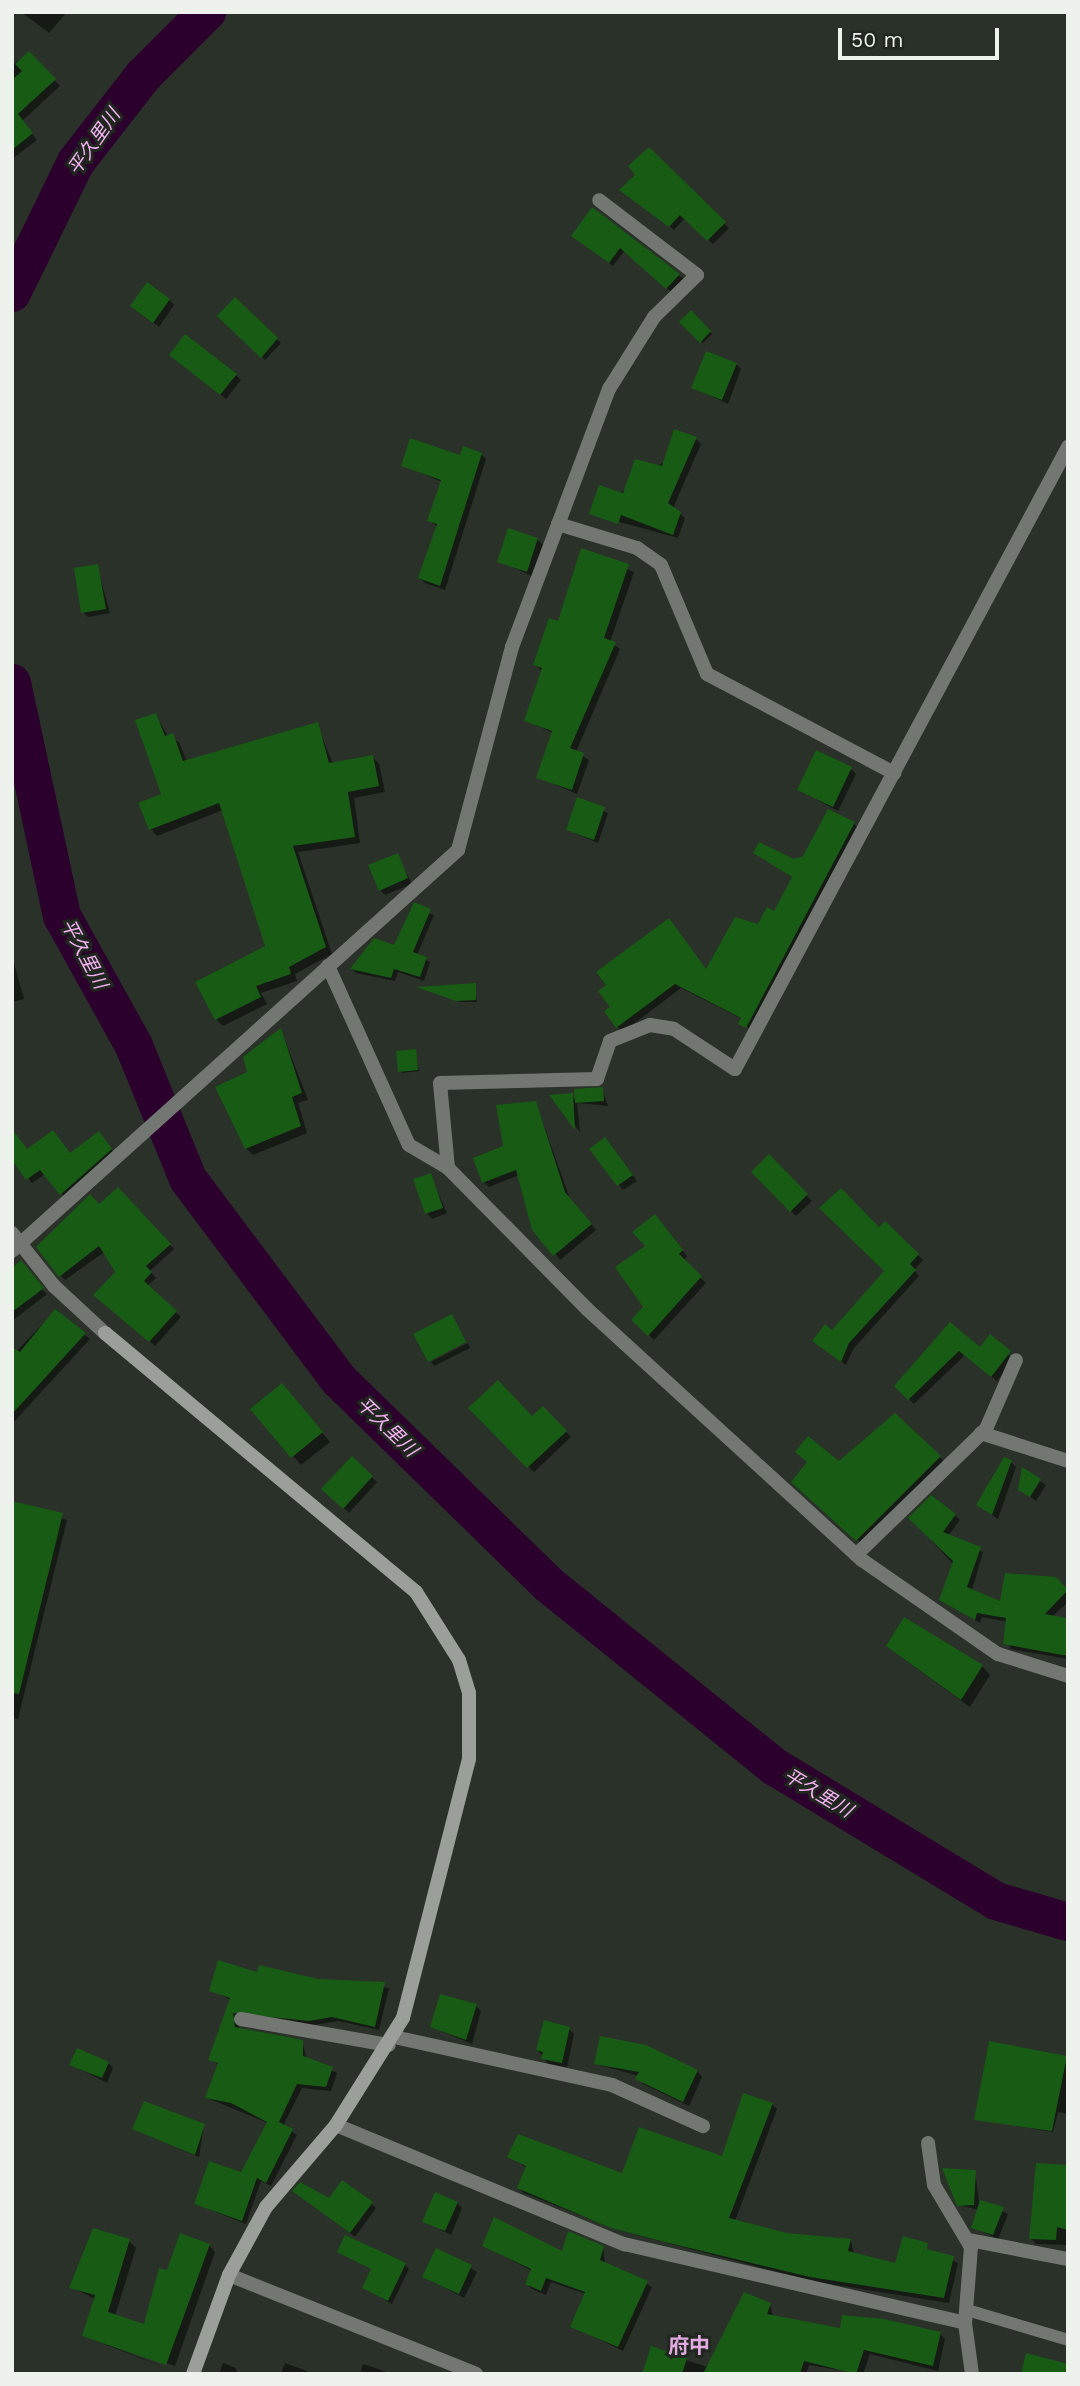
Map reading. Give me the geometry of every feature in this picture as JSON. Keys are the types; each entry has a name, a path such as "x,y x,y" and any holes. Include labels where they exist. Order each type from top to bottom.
{"street":[{"path":"193,2374 229,2274 266,2207 336,2125 392,2041 441,1884 469,1759 469,1693 459,1660 416,1592 105,1333 15,1243 122,1152 210,1069 458,850 512,647 609,389 654,317 697,275 599,200"},
{"path":"449,1168 440,1083 597,1079 610,1041 650,1025 674,1029 735,1069 1068,447"},
{"path":"558,524 637,548 661,565 708,674 894,773"},
{"path":"328,966 409,1145 449,1168 587,1310 856,1555 998,1654 1068,1676"},
{"path":"856,1555 981,1433 1017,1360"},
{"path":"981,1433 1068,1461"},
{"path":"241,2019 392,2041 612,2085 703,2126"},
{"path":"336,2125 624,2244 966,2316"},
{"path":"928,2143 934,2185 956,2231 969,2241 1068,2259"},
{"path":"969,2241 966,2316 972,2374"},
{"path":"229,2274 476,2374"}],"lane":[{"path":"966,2316 1068,2340"}],"building":[{"path":"29,51 56,79 18,114 33,133 12,150 12,80 22,71 15,64"},
{"path":"649,147 726,222 707,241 680,215 669,227 619,190 635,175 628,166"},
{"path":"592,207 680,274 666,289 620,248 609,263 571,236"},
{"path":"147,282 170,299 153,323 130,306"},
{"path":"235,297 278,338 261,358 217,316"},
{"path":"691,310 711,331 700,343 679,322"},
{"path":"185,334 237,374 220,395 169,355"},
{"path":"706,351 737,363 722,400 691,388"},
{"path":"674,429 697,437 668,503 681,512 673,535 621,515 618,524 589,514 599,485 623,493 635,459 662,466"},
{"path":"410,438 460,455 463,446 482,453 440,586 418,578 437,524 427,521 441,480 401,466"},
{"path":"508,528 538,538 527,572 497,562"},
{"path":"581,548 629,564 604,638 616,642 570,748 584,753 572,790 536,778 552,731 524,721 542,668 533,665 549,618 558,621"},
{"path":"98,564 106,609 81,613 74,568"},
{"path":"156,713 165,736 173,733 183,761 318,722 329,763 373,755 379,786 348,792 355,837 293,846 326,947 289,967 291,974 256,986 261,997 215,1020 195,982 265,946 219,803 149,830 138,803 161,794 135,720"},
{"path":"816,750 852,767 833,807 797,790"},
{"path":"577,797 605,807 594,840 566,830"},
{"path":"828,809 855,822 746,1028 738,1024 741,1018 675,984 616,1028 604,1011 610,1007 598,991 606,985 596,972 669,918 706,969 735,917 758,924 767,907 774,911 792,877 753,853 759,842 794,859 803,856"},
{"path":"398,853 408,878 379,891 368,865"},
{"path":"414,902 431,909 413,952 427,957 420,977 394,969 391,978 350,969 374,938 394,945"},
{"path":"476,983 476,1000 456,1001 416,987"},
{"path":"281,1028 302,1093 292,1097 301,1126 245,1149 215,1087 247,1072 243,1057"},
{"path":"416,1049 418,1070 398,1072 396,1051"},
{"path":"603,1087 604,1101 575,1103 574,1089"},
{"path":"573,1093 575,1130 549,1095"},
{"path":"536,1101 565,1192 592,1224 553,1256 532,1230 516,1170 482,1183 473,1158 503,1146 496,1105"},
{"path":"12,1129 27,1149 53,1130 70,1153 99,1131 112,1149 60,1195 40,1170 26,1180 12,1160"},
{"path":"605,1137 633,1175 617,1186 589,1149"},
{"path":"769,1154 808,1194 790,1212 751,1172"},
{"path":"431,1173 443,1208 425,1214 413,1179"},
{"path":"118,1187 171,1244 146,1266 152,1272 144,1281 177,1311 149,1342 93,1295 115,1272 99,1246 59,1277 36,1247 90,1194 99,1204"},
{"path":"841,1188 879,1227 885,1221 919,1254 910,1264 916,1270 849,1343 841,1362 812,1341 825,1324 832,1330 884,1271 819,1208"},
{"path":"655,1214 683,1250 679,1254 702,1276 648,1336 631,1320 643,1307 615,1267 645,1246 632,1232"},
{"path":"21,1260 44,1288 12,1312 12,1268"},
{"path":"55,1309 86,1333 12,1414 12,1347 20,1352"},
{"path":"452,1314 466,1342 428,1362 413,1334"},
{"path":"950,1322 980,1347 990,1334 1011,1351 991,1377 959,1351 908,1400 894,1386"},
{"path":"498,1380 532,1416 543,1406 567,1431 527,1468 468,1408"},
{"path":"282,1383 323,1432 291,1458 250,1409"},
{"path":"895,1413 941,1456 856,1541 791,1482 807,1462 795,1452 808,1436 839,1461"},
{"path":"352,1456 373,1476 343,1509 321,1489"},
{"path":"1004,1457 1012,1460 992,1515 976,1505"},
{"path":"1022,1467 1041,1479 1030,1497 1018,1490"},
{"path":"931,1495 956,1514 943,1532 981,1547 967,1587 1000,1601 1005,1573 1056,1577 1068,1590 1045,1614 1066,1618 1068,1656 1003,1644 1006,1618 977,1613 975,1620 939,1600 953,1561 908,1518"},
{"path":"12,1501 63,1513 19,1694 12,1693"},
{"path":"904,1617 983,1665 961,1700 886,1646"},
{"path":"218,1960 257,1972 259,1965 318,1979 385,1982 375,2027 332,2017 309,2021 233,2013 235,2027 303,2040 303,2056 333,2067 326,2087 297,2084 279,2122 293,2129 266,2183 257,2178 242,2221 194,2204 209,2161 241,2172 267,2122 231,2103 205,2098 218,2063 208,2060 230,1998 209,1991"},
{"path":"440,1994 477,2004 466,2040 430,2027"},
{"path":"544,2020 570,2027 562,2063 541,2059 543,2052 536,2050"},
{"path":"600,2036 646,2045 698,2070 683,2102 635,2079 639,2072 594,2064"},
{"path":"989,2041 1067,2056 1052,2131 974,2120"},
{"path":"77,2048 109,2062 102,2078 69,2065"},
{"path":"743,2093 773,2103 729,2218 787,2233 851,2239 848,2251 895,2263 903,2236 928,2243 927,2249 954,2256 944,2298 810,2277 661,2241 611,2228 517,2188 526,2166 507,2157 518,2134 622,2173 639,2127 722,2156"},
{"path":"144,2101 205,2124 195,2155 132,2129"},
{"path":"1036,2163 1068,2165 1068,2230 1057,2227 1056,2240 1029,2239"},
{"path":"942,2168 976,2170 974,2205 957,2206"},
{"path":"342,2180 373,2202 350,2233 292,2191 300,2182 329,2198"},
{"path":"435,2192 458,2202 445,2231 422,2222"},
{"path":"980,2200 1004,2207 993,2235 971,2228"},
{"path":"494,2217 562,2251 568,2231 604,2246 600,2260 648,2281 618,2347 570,2327 585,2292 546,2278 541,2291 525,2284 531,2269 482,2246"},
{"path":"93,2228 130,2239 108,2312 144,2324 159,2268 167,2270 180,2233 210,2244 166,2365 82,2336 95,2295 69,2288"},
{"path":"345,2235 406,2263 388,2301 362,2288 371,2269 337,2252"},
{"path":"436,2248 472,2265 459,2294 422,2277"},
{"path":"744,2292 771,2303 767,2314 840,2328 842,2315 884,2319 941,2332 933,2366 864,2350 856,2374 804,2361 800,2374 703,2374"},
{"path":"651,2346 687,2358 682,2374 642,2374"},
{"path":"1026,2353 1068,2364 1068,2374 1021,2374"}],"waterway":[{"name":"平久里川","path":"12,293 76,162 143,76 207,12"},
{"name":"平久里川","path":"12,683 62,916 134,1046 188,1179 339,1380 548,1584 775,1767 996,1901 1068,1922"}],"district":[{"name":"府中","path":"689,2346"}]}
